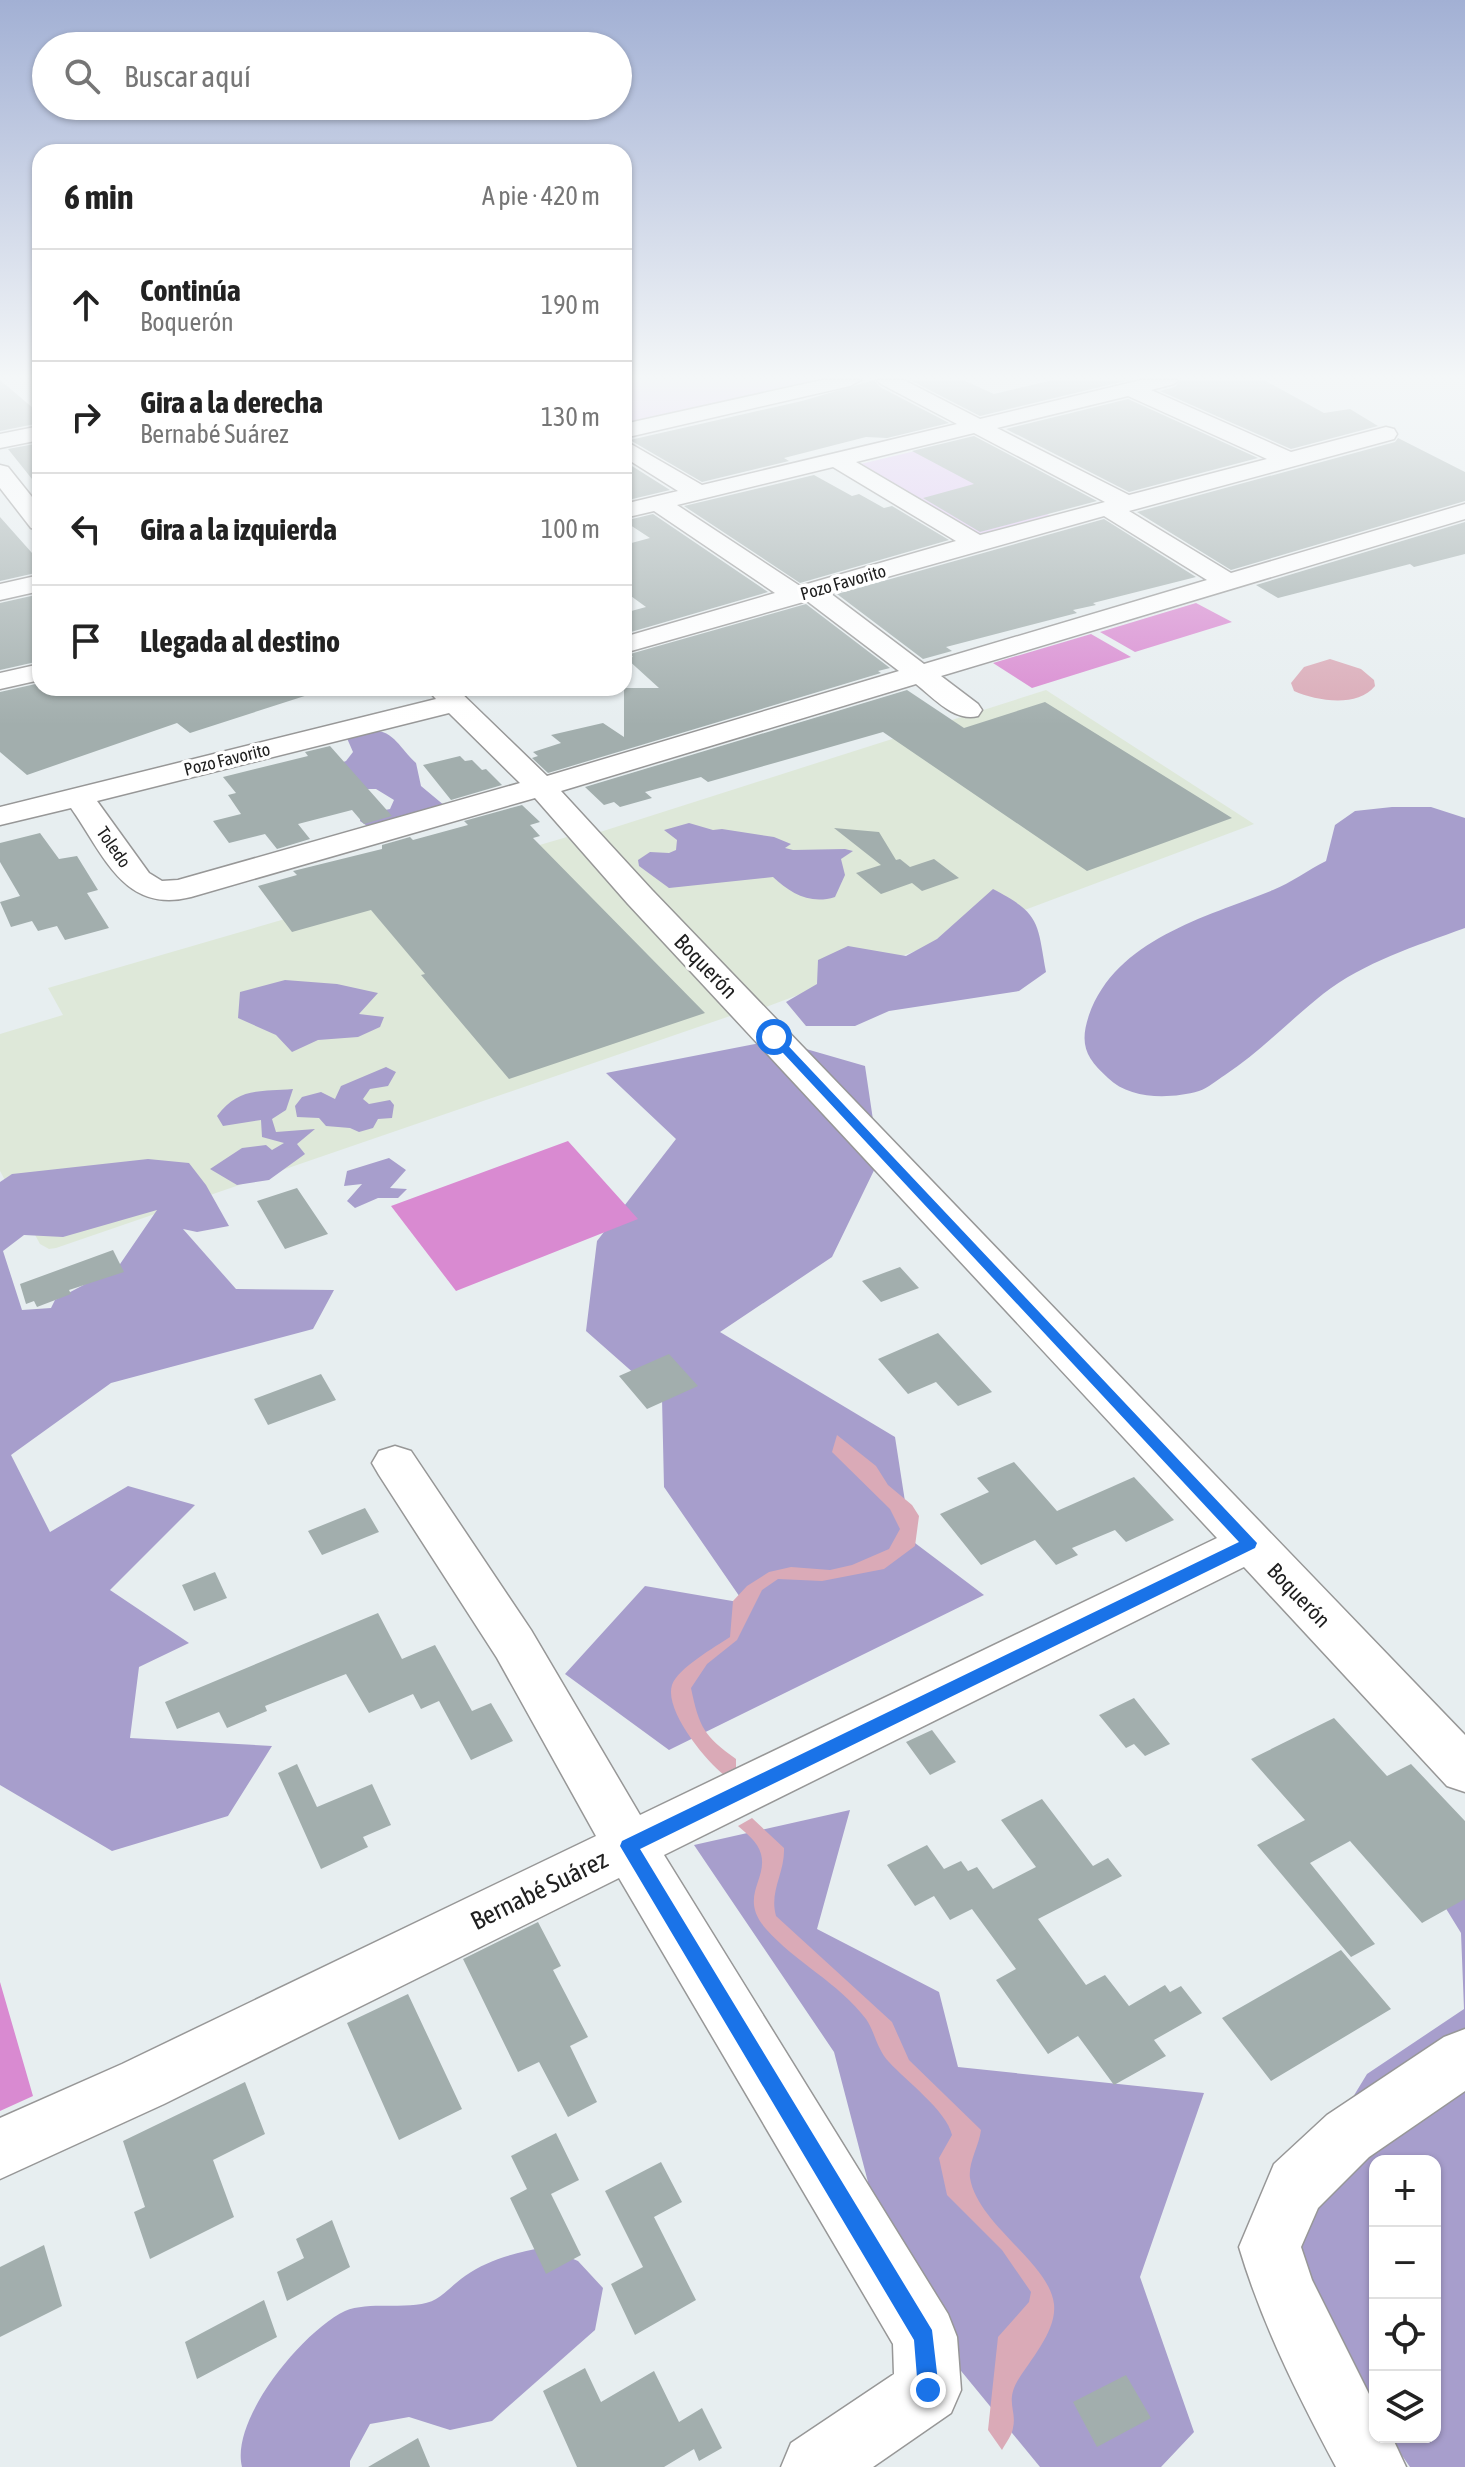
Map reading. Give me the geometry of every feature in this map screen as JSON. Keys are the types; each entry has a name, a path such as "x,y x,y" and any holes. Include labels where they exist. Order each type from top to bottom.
{"street":[{"path":"18,495 32,513"},
{"path":"632,509 689,495"},
{"path":"896,495 977,543"},
{"path":"1100,495 1228,582"},
{"name":"Pozo Favorito","path":"632,643 977,543 1161,495"},
{"path":"658,503 805,594 921,673 968,710"},
{"path":"541,787 1465,511"},
{"path":"0,592 32,585"},
{"path":"0,681 32,674"},
{"name":"Pozo Favorito","path":"0,816 442,696"},
{"name":"Boquerón","path":"456,696 640,897 1465,1770"},
{"name":"Toledo","path":"78,796 138,880 156,891 180,890 541,787"},
{"path":"395,1463 514,1644 629,1846 925,2337 928,2390 815,2467"},
{"name":"Bernabé Suárez","path":"0,2149 143,2084 1249,1543"},
{"path":"1372,2467 1295,2315 1270,2247 1296,2186 1348,2136 1465,2057"}],"shaded area":[{"path":"896,495 1013,495 1056,519 973,541"},
{"path":"1196,603 1232,622 1135,652 1100,632"},
{"path":"1091,634 1131,657 1032,688 993,663"},
{"path":"1330,659 1361,669 1374,680 1375,686 1367,693 1348,700 1325,700 1294,691 1291,683 1304,667"},
{"path":"1046,690 1254,824 766,1007 597,833"},
{"path":"380,731 397,742 416,763 421,786 445,806 370,828 360,821 361,815 390,809 394,800 376,789 358,789 322,770 346,761 353,752 346,736"},
{"path":"1431,807 1465,818 1465,928 1391,956 1339,983 1251,1056 1199,1091 1164,1096 1139,1094 1117,1085 1094,1064 1086,1050 1086,1026 1102,989 1120,967 1166,934 1280,887 1326,861 1335,825 1355,811"},
{"path":"689,823 713,830 774,837 791,844 785,848 793,850 853,851 841,859 845,875 835,897 826,899 801,896 773,877 669,888 639,866 638,860 650,852 669,853 676,850 677,840 664,830"},
{"path":"567,837 729,1004 733,1015 56,1248 49,1249 40,1244 0,1171 0,1034 63,1015 48,988"},
{"path":"993,889 1020,905 1038,930 1046,972 1019,991 889,1011 855,1026 806,1026 786,1002 817,984 818,960 848,946 906,956 937,939"},
{"path":"285,980 337,984 378,993 359,1014 384,1017 380,1027 358,1037 318,1040 292,1052 276,1035 238,1018 240,992"},
{"path":"775,1040 865,1066 879,1160 832,1257 720,1332 895,1437 911,1540 984,1595 669,1750 565,1674 645,1586 744,1603 664,1487 662,1398 586,1331 597,1241 676,1139 606,1073"},
{"path":"386,1067 396,1072 388,1086 370,1089 363,1099 369,1104 390,1100 394,1105 392,1118 378,1119 373,1128 359,1132 326,1126 319,1118 297,1117 295,1106 302,1097 321,1092 335,1099 341,1086"},
{"path":"293,1089 286,1110 272,1119 276,1132 315,1129 297,1144 305,1154 269,1180 237,1185 210,1169 242,1148 266,1145 272,1150 284,1143 262,1137 261,1120 223,1126 217,1116 225,1107 250,1093"},
{"path":"568,1141 638,1219 456,1291 391,1206"},
{"path":"389,1158 406,1170 390,1188 407,1189 398,1198 378,1198 355,1208 347,1201 362,1184 344,1186 347,1171"},
{"path":"148,1159 189,1163 206,1185 229,1226 197,1232 183,1229 236,1289 334,1290 313,1329 111,1383 11,1455 50,1532 128,1486 195,1505 110,1590 189,1643 139,1667 130,1738 272,1746 228,1816 112,1851 0,1785 0,1182 12,1174","holes":["157,1210 118,1267 55,1300 51,1308 22,1310 3,1251 24,1235 63,1237"]},
{"path":"837,1435 876,1466 888,1485 912,1505 919,1516 915,1546 884,1569 822,1581 778,1579 762,1590 737,1640 707,1664 691,1688 704,1730 736,1759 736,1768 724,1775 697,1747 680,1721 671,1695 676,1678 698,1658 730,1637 733,1601 747,1586 769,1572 791,1567 830,1570 852,1565 889,1549 900,1529 890,1509 832,1452"},
{"path":"850,1810 817,1929 939,1992 958,2067 1204,2093 1140,2277 1194,2432 1161,2467 1040,2467 897,2293 834,2052 694,1845"},
{"path":"752,1818 784,1848 774,1898 776,1916 892,2022 909,2060 981,2130 970,2172 976,2195 986,2212 1040,2273 1049,2288 1054,2314 1042,2344 1014,2388 1013,2428 1002,2450 988,2430 998,2337 1029,2302 1031,2292 1002,2250 947,2195 939,2158 952,2135 942,2116 885,2057 869,2024 855,2006 790,1952 758,1918 754,1898 761,1872 761,1854 755,1842 738,1826"},
{"path":"1465,1856 1465,2467 1410,2467 1393,2443 1441,2443 1441,2155 1369,2155 1369,2409 1258,2253 1367,2074 1464,2009 1461,1933 1421,1868"},
{"path":"0,1982 33,2096 0,2111"},
{"path":"545,2247 578,2261 603,2288 595,2330 492,2421 450,2430 409,2417 370,2424 350,2461 350,2467 242,2467 241,2447 258,2402 291,2356 328,2321 355,2308 427,2303 484,2265"}],"building":[{"path":"730,495 861,495 884,508 892,506 949,540 800,583 684,506"},
{"path":"933,495 1086,495 1097,501 980,532 923,498"},
{"path":"1199,495 1465,495 1465,501 1231,570 1137,512"},
{"path":"653,514 768,592 632,632 632,611 646,607 632,597 632,543 650,538 632,526 632,519"},
{"path":"0,517 32,553 32,574 0,581"},
{"path":"1104,519 1196,577 1093,603 1096,605 1073,610 1077,613 946,647 952,651 923,659 837,594"},
{"path":"1465,522 1465,554 1414,567 1410,564 1278,598 1256,585"},
{"path":"32,596 32,663 0,670 0,603"},
{"path":"806,604 890,668 548,773 532,758 538,756 533,752 561,743 551,735 603,723 624,737 624,696 632,696 632,688 659,688 632,663 632,653"},
{"path":"32,685 32,696 305,696 190,733 177,723 27,775 0,752 0,692"},
{"path":"907,690 964,728 1045,702 1232,818 1087,871 883,732 708,782 701,777 645,792 652,798 620,807 614,802 604,805 585,787"},
{"path":"330,746 392,816 364,824 352,810 298,824 310,839 277,849 265,834 229,843 213,821 241,814 228,795 236,793 223,777 308,756 305,752"},
{"path":"460,756 465,761 472,760 482,770 486,769 502,785 451,800 423,765"},
{"path":"522,805 540,822 530,825 540,836 533,838 705,1013 509,1079 371,910 292,932 258,886 297,875 293,871 382,849 382,845 410,837 413,840 468,825 464,821"},
{"path":"834,828 879,832 896,860 900,859 910,867 934,859 959,878 922,891 912,883 881,894 856,873 881,865"},
{"path":"40,833 59,859 77,856 98,890 87,893 109,928 65,940 57,926 38,931 32,921 11,927 0,902 20,896 0,862 0,843"},
{"path":"297,1188 328,1234 285,1249 257,1201"},
{"path":"113,1250 124,1272 69,1290 71,1294 37,1307 34,1301 26,1304 20,1284"},
{"path":"900,1267 919,1288 881,1302 862,1281"},
{"path":"938,1333 992,1392 958,1406 936,1382 908,1394 878,1359"},
{"path":"669,1354 698,1386 647,1409 619,1376"},
{"path":"321,1374 336,1400 268,1425 254,1399"},
{"path":"1014,1462 1057,1511 1134,1477 1174,1520 1126,1542 1115,1530 1072,1548 1078,1555 1056,1565 1035,1540 981,1565 940,1514 989,1492 977,1478"},
{"path":"365,1508 379,1532 322,1555 308,1531"},
{"path":"215,1572 227,1598 194,1611 182,1585"},
{"path":"378,1613 402,1659 435,1645 472,1711 491,1703 513,1741 471,1760 439,1701 421,1709 413,1694 369,1713 346,1674 265,1706 267,1711 227,1728 219,1712 177,1729 165,1702"},
{"path":"1134,1698 1170,1744 1145,1756 1134,1744 1126,1748 1099,1715"},
{"path":"1334,1718 1387,1776 1411,1764 1465,1821 1465,1899 1422,1923 1350,1841 1310,1863 1375,1944 1351,1957 1257,1845 1305,1820 1251,1759"},
{"path":"932,1730 956,1762 930,1775 906,1742"},
{"path":"297,1764 317,1807 372,1784 391,1825 363,1837 368,1847 321,1869 278,1773"},
{"path":"1042,1799 1093,1866 1108,1858 1122,1876 1038,1919 1086,1985 1105,1975 1129,2006 1165,1985 1170,1992 1181,1986 1202,2013 1154,2040 1166,2056 1114,2085 1078,2036 1048,2054 996,1980 1016,1969 972,1909 950,1920 934,1896 915,1906 887,1865 927,1845 944,1869 961,1861 968,1871 977,1867 993,1889 1036,1867 1001,1820"},
{"path":"538,1922 561,1966 553,1970 588,2037 570,2046 597,2102 568,2117 539,2062 518,2072 463,1959"},
{"path":"1341,1950 1391,2009 1271,2081 1222,2018"},
{"path":"408,1994 462,2109 399,2140 347,2023"},
{"path":"245,2082 265,2134 213,2160 234,2217 150,2259 134,2212 145,2207 123,2141"},
{"path":"556,2133 579,2180 551,2194 581,2255 546,2274 510,2198 527,2189 511,2156"},
{"path":"661,2162 682,2202 654,2217 696,2300 635,2335 611,2284 643,2267 605,2191"},
{"path":"332,2220 350,2267 287,2301 277,2272 304,2258 296,2239"},
{"path":"44,2245 62,2306 0,2337 0,2267"},
{"path":"264,2300 277,2337 197,2379 185,2342"},
{"path":"585,2368 601,2402 654,2371 679,2422 702,2408 722,2448 699,2461 694,2449 664,2467 577,2467 543,2391"},
{"path":"1126,2375 1151,2418 1097,2447 1073,2402"},
{"path":"418,2438 430,2467 368,2467"}],"route":[{"path":"774,1037 1249,1543 629,1846 925,2337 928,2390"}]}
